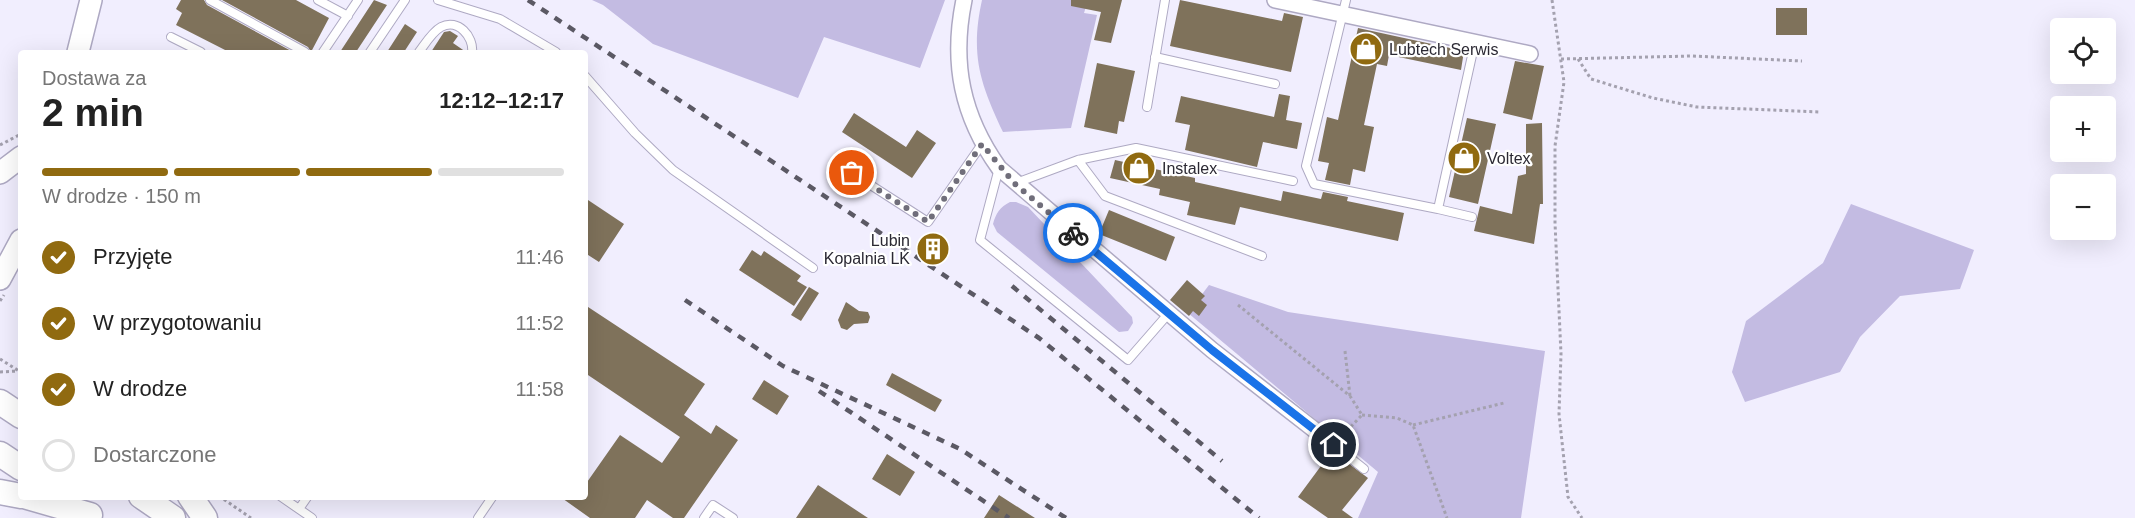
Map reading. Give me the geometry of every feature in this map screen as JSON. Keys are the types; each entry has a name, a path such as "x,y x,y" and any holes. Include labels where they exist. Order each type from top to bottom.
{"main road":[{"path":"78,50 91,0"},
{"path":"0,173 18,159"},
{"path":"0,277 18,245"},
{"path":"0,402 18,414"},
{"path":"0,454 18,466"},
{"path":"0,492 18,495"},
{"path":"37,500 93,516"},
{"path":"69,500 93,516"},
{"path":"147,500 173,518"},
{"path":"193,500 205,518"}],"street":[{"path":"964,0 958,61 967,113 982,144 999,168 1169,313 1332,443"},
{"path":"1275,0 1345,7 1475,42 1530,54"}],"lane":[{"path":"210,0 301,50"},
{"path":"318,0 348,16"},
{"path":"324,50 358,0"},
{"path":"371,50 405,0"},
{"path":"438,0 500,19 553,50"},
{"path":"1147,107 1165,0"},
{"path":"1345,7 1306,166 1314,184 1472,218"},
{"path":"421,50 439,28 446,25 463,30 469,36 472,50"},
{"path":"171,37 197,50"},
{"path":"1438,209 1475,42"},
{"path":"1155,57 1275,84"},
{"path":"588,79 635,134 674,170 813,268"},
{"path":"852,173 928,222 982,144"},
{"path":"1014,183 1078,160 1136,148 1293,181"},
{"path":"1078,160 1105,196 1262,256"},
{"path":"999,168 980,240 1128,360 1169,313"},
{"path":"1332,443 1364,469"},
{"path":"286,500 312,518"},
{"path":"299,509 305,500"},
{"path":"478,518 490,500"},
{"path":"704,518 713,505 733,518"}],"path":[{"path":"1552,0 1564,82 1555,146 1561,354 1559,414 1568,497 1582,518"},
{"path":"1561,59 1692,56 1802,62"},
{"path":"1578,59 1591,79 1653,98 1697,107 1821,112"},
{"path":"0,145 18,136"},
{"path":"1238,305 1350,396 1362,416"},
{"path":"1345,351 1350,396"},
{"path":"0,358 18,370"},
{"path":"0,372 18,371"},
{"path":"1332,443 1362,416 1397,418 1413,424 1504,403"},
{"path":"1413,424 1447,518"},
{"path":"225,500 251,518"}],"shaded area":[{"path":"592,0 945,0 920,68 824,37 798,98 653,44 603,5"},
{"path":"982,0 1088,0 1084,13 1097,15 1071,128 1003,132 988,98 979,68 977,37"},
{"path":"1010,202 1028,207 1132,317 1133,323 1128,331 1119,332 997,232 993,224 996,217 1001,208"},
{"path":"1851,204 1974,250 1960,289 1900,296 1860,337 1840,372 1745,402 1732,372 1746,321 1823,263"},
{"path":"1209,285 1288,312 1545,351 1521,518 1358,518 1378,472 1188,313"}],"building":[{"path":"181,0 204,0 207,5 289,50 225,50 176,25 182,13 176,9"},
{"path":"222,0 296,0 329,18 312,50"},
{"path":"374,0 387,5 357,50 341,50"},
{"path":"1071,0 1122,0 1111,43 1094,40 1101,12 1071,6"},
{"path":"1180,0 1282,21 1284,13 1303,17 1291,72 1170,46"},
{"path":"1776,8 1807,8 1807,35 1776,35"},
{"path":"405,24 417,32 405,50 388,50"},
{"path":"1358,28 1464,51 1461,70 1389,55 1387,66 1377,64 1364,125 1374,127 1365,172 1353,169 1350,185 1325,180 1329,163 1318,161 1327,117 1338,120"},
{"path":"450,31 458,36 453,43 463,50 432,50 444,32"},
{"path":"1515,61 1544,66 1532,120 1503,113"},
{"path":"1097,63 1135,71 1124,122 1119,121 1117,134 1084,127"},
{"path":"1279,94 1290,96 1286,120 1302,123 1297,149 1263,142 1257,167 1185,150 1190,125 1175,122 1181,96 1274,117"},
{"path":"854,113 906,147 917,130 936,143 912,178 842,132"},
{"path":"1467,118 1496,124 1478,204 1449,197"},
{"path":"1542,123 1543,204 1540,204 1534,244 1474,231 1480,206 1512,214 1518,176 1526,174 1526,124"},
{"path":"1115,160 1195,178 1195,182 1281,201 1283,191 1321,199 1323,192 1348,197 1347,201 1404,213 1398,241 1240,207 1235,225 1187,215 1190,202 1159,195 1160,189 1110,178"},
{"path":"588,200 624,224 599,262 588,255"},
{"path":"1109,210 1175,237 1166,261 1099,234"},
{"name":"Lubin Kopalnia LK","path":"931,239 943,245 936,258 924,252"},
{"path":"752,250 761,256 764,251 801,276 797,281 807,287 794,306 739,270"},
{"path":"1187,280 1205,296 1201,300 1207,305 1199,316 1193,311 1189,316 1170,300"},
{"path":"809,287 819,293 801,321 791,315"},
{"path":"846,302 859,311 868,312 870,317 868,323 854,324 847,330 841,328 838,320"},
{"path":"588,307 705,384 684,415 711,434 716,425 738,440 684,518 673,518 647,500 635,518 590,518 565,500 588,500 588,481 620,435 662,463 680,437 588,375"},
{"path":"892,373 942,400 935,412 886,385"},
{"path":"764,380 789,396 777,415 752,399"},
{"path":"1332,451 1368,478 1342,510 1353,518 1328,518 1298,497"},
{"path":"887,454 915,472 900,496 872,479"},
{"path":"818,485 868,518 796,518"},
{"path":"999,495 1035,518 984,518"}],"railway":[{"path":"528,0 1039,338 1259,518"},
{"path":"1012,286 1222,461"},
{"path":"685,300 783,366 960,449 1066,518"},
{"path":"819,391 1009,518"}],"way so far":[{"path":"852,173 928,222 982,144 999,168 1014,183 1073,233"}],"place":[{"name":"Lubtech Serwis","path":"1366,49"},
{"name":"Voltex","path":"1464,158"},
{"name":"Instalex","path":"1139,168"},
{"name":"Lubin Kopalnia LK","path":"933,249"}],"route":[{"path":"1073,233 1212,350 1334,445"}]}
